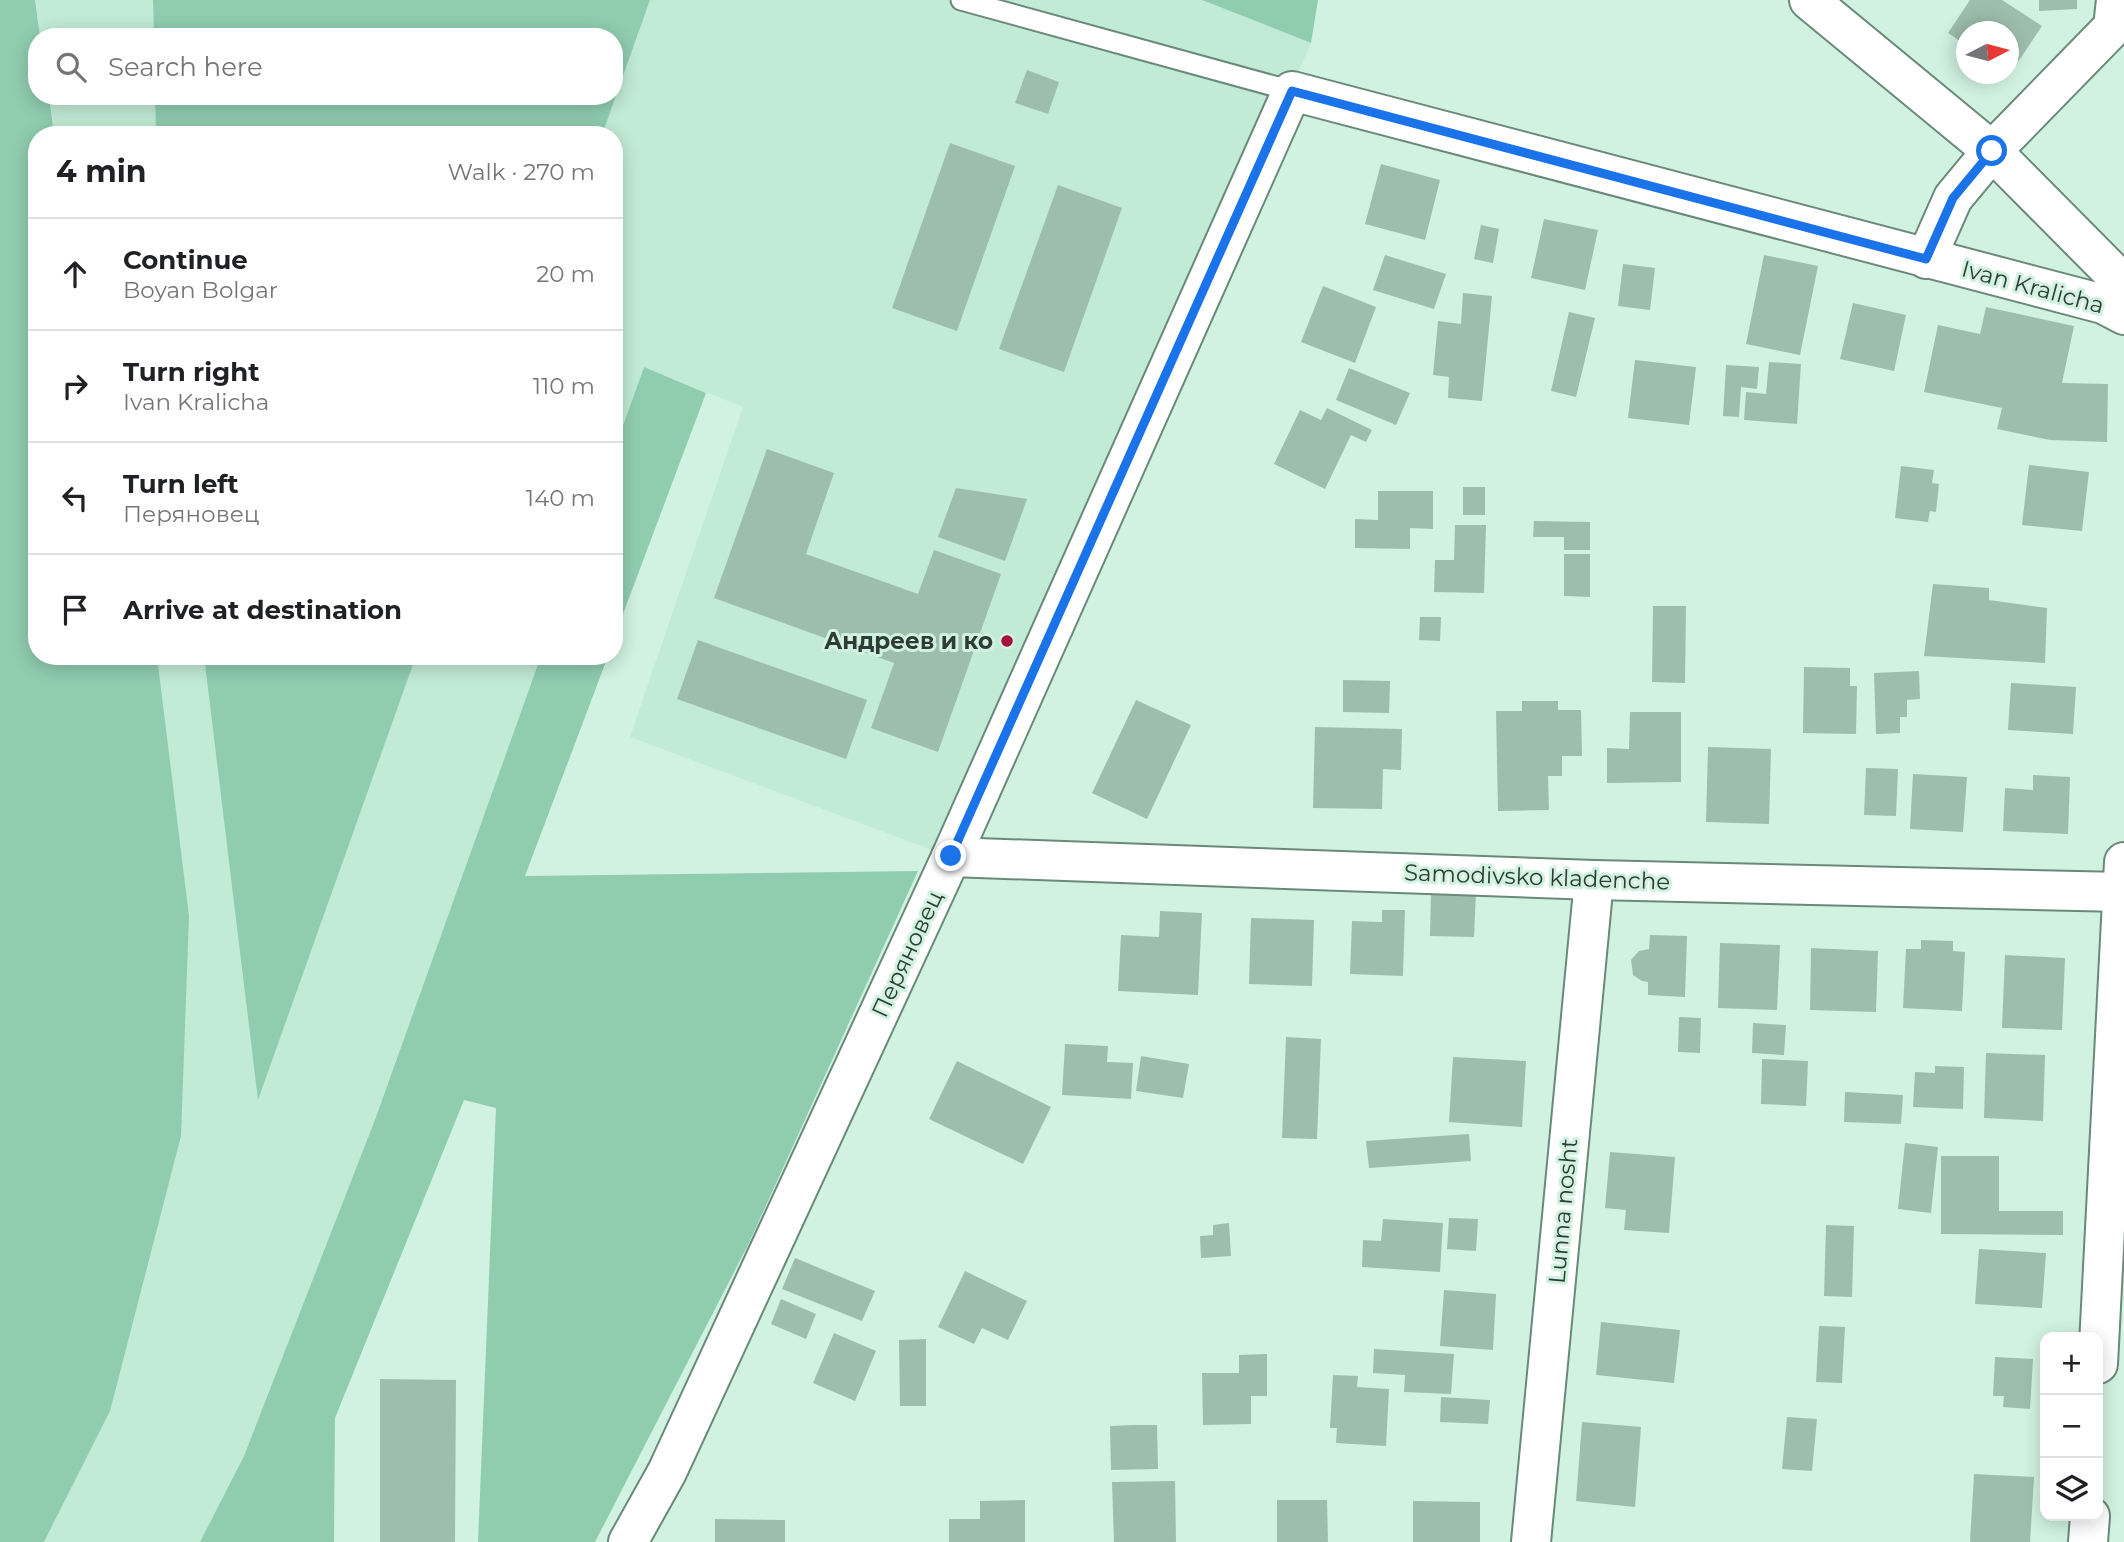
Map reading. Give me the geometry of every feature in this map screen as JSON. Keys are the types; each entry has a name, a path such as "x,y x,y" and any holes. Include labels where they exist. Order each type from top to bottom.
{"street":[{"name":"Ivan Kralicha","path":"1809,0 1992,151 2124,284"},
{"path":"1926,259 1953,198 1992,151 2113,27 2116,0"},
{"name":"Ivan Kralicha","path":"1292,91 2103,304 2124,315"},
{"name":"Перяновец","path":"628,1542 667,1472 951,856 1292,91"},
{"name":"Samodivsko kladenche","path":"951,856 1594,880 2123,877"},
{"path":"2100,1332 2123,877"},
{"name":"Lunna nosht","path":"1531,1542 1594,880"},
{"path":"2088,1542 2090,1521"}],"lane":[{"path":"961,0 1292,91"}],"shaded area":[{"path":"0,0 35,0 39,28 28,28 28,105 50,105 53,126 28,126 28,665 158,665 189,916 181,1136 110,1411 44,1542 0,1542"},
{"path":"35,0 153,0 154,28 39,28"},
{"path":"153,0 650,0 623,76 623,28 154,28"},
{"path":"650,0 1202,0 1311,43 951,857 630,737 743,407 644,367 623,426 623,126 605,126 613,105 623,105 623,76"},
{"path":"1202,0 1318,0 1311,43"},
{"path":"50,105 155,105 156,126 53,126"},
{"path":"155,105 613,105 605,126 156,126"},
{"path":"644,367 706,393 623,614 623,426"},
{"path":"158,665 205,665 258,1098 413,665 538,665 376,1117 244,1456 200,1542 44,1542 110,1411 189,916"},
{"path":"205,665 413,665 258,1100"},
{"path":"538,665 605,665 525,876 918,871 748,1245 595,1542 478,1542 496,1108 464,1100 335,1418 334,1542 200,1542 244,1456 376,1117"}],"building":[{"path":"1970,0 2002,0 2042,26 2019,60 2019,21 1956,21"},
{"path":"2039,0 2077,0 2077,9 2039,11"},
{"path":"1956,21 1956,38 1948,33"},
{"path":"1027,70 1059,82 1048,114 1015,103"},
{"path":"950,143 1015,166 957,331 892,308"},
{"path":"1381,164 1440,180 1425,240 1365,224"},
{"path":"1058,185 1122,208 1064,372 999,349"},
{"path":"1544,219 1598,230 1585,290 1531,278"},
{"path":"1481,225 1499,229 1493,263 1474,259"},
{"path":"1385,255 1446,274 1434,309 1373,290"},
{"path":"1764,255 1818,266 1800,355 1746,344"},
{"path":"1623,264 1655,268 1650,310 1618,306"},
{"path":"1323,286 1376,307 1355,363 1301,342"},
{"path":"1463,293 1492,296 1482,401 1448,398 1449,377 1433,375 1438,321 1461,324"},
{"path":"1853,303 1906,315 1894,371 1840,359"},
{"path":"1986,307 2074,326 2062,383 2108,384 2107,442 2050,440 1997,429 2002,408 1924,392 1938,325 1980,334"},
{"path":"1569,312 1595,318 1576,397 1551,391"},
{"path":"1635,360 1696,367 1689,425 1628,418"},
{"path":"1769,362 1801,364 1797,424 1744,420 1746,392 1766,394"},
{"path":"1726,365 1759,367 1757,389 1741,387 1739,417 1723,416"},
{"path":"1349,368 1410,393 1396,425 1336,400"},
{"path":"1327,408 1372,430 1366,442 1351,435 1325,489 1274,464 1300,410 1321,420"},
{"path":"767,449 834,473 806,554 918,594 934,550 1001,574 938,752 871,728 894,663 714,598"},
{"path":"2029,465 2089,472 2082,531 2022,525"},
{"path":"1901,466 1934,470 1932,483 1939,484 1936,512 1930,511 1928,522 1895,518"},
{"path":"1463,487 1485,487 1485,515 1463,515"},
{"path":"956,488 1027,499 1005,561 938,537"},
{"path":"1378,491 1433,491 1433,529 1410,528 1410,549 1355,548 1355,519 1378,520"},
{"path":"1534,521 1590,522 1590,550 1564,550 1564,537 1533,537"},
{"path":"1455,525 1486,525 1484,593 1434,592 1435,560 1454,560"},
{"path":"1564,554 1590,554 1590,597 1564,596"},
{"path":"1933,584 1989,588 1989,600 2047,608 2045,663 1924,656"},
{"path":"1653,606 1686,606 1685,683 1652,682"},
{"path":"1420,617 1441,617 1440,641 1419,640"},
{"path":"698,640 867,700 846,759 677,699"},
{"path":"1804,667 1850,668 1850,686 1857,686 1856,734 1803,733"},
{"path":"1919,671 1920,699 1907,700 1907,717 1900,717 1900,733 1876,734 1874,673"},
{"path":"1343,680 1390,681 1389,713 1343,712"},
{"path":"2011,683 2076,687 2073,734 2008,730"},
{"path":"1136,700 1191,725 1147,819 1092,793"},
{"path":"1522,701 1558,701 1558,710 1581,710 1582,756 1562,756 1562,776 1548,776 1549,810 1498,811 1496,711 1522,711"},
{"path":"1630,712 1681,712 1681,782 1607,783 1607,748 1629,749"},
{"path":"1315,727 1402,729 1401,770 1383,769 1382,809 1313,808"},
{"path":"1708,747 1771,749 1769,824 1706,822"},
{"path":"1866,768 1898,769 1896,816 1864,815"},
{"path":"1913,774 1967,777 1963,832 1910,829"},
{"path":"2033,775 2070,777 2068,834 2003,831 2005,788 2033,790"},
{"path":"1431,891 1476,892 1474,937 1430,936"},
{"path":"1382,910 1405,910 1403,976 1350,974 1352,921 1382,922"},
{"path":"1160,911 1202,913 1198,995 1118,991 1121,935 1159,937"},
{"path":"1251,918 1314,920 1312,986 1249,984"},
{"path":"1650,935 1687,936 1685,997 1648,995 1648,982 1633,975 1631,960 1639,951 1649,949"},
{"path":"1921,940 1953,941 1953,951 1965,952 1962,1011 1903,1008 1906,949 1921,949"},
{"path":"1720,943 1780,945 1777,1010 1718,1008"},
{"path":"1811,948 1878,951 1876,1012 1810,1010"},
{"path":"2005,955 2065,958 2062,1030 2002,1028"},
{"path":"1679,1017 1701,1018 1700,1053 1678,1052"},
{"path":"1753,1023 1786,1025 1784,1055 1752,1053"},
{"path":"1286,1037 1321,1039 1317,1139 1282,1138"},
{"path":"1065,1044 1108,1046 1107,1062 1133,1063 1131,1099 1062,1095"},
{"path":"1986,1053 2045,1055 2043,1121 1984,1118"},
{"path":"1141,1056 1189,1064 1183,1098 1136,1091"},
{"path":"1453,1057 1526,1061 1522,1127 1449,1122"},
{"path":"1762,1059 1808,1061 1806,1106 1761,1104"},
{"path":"957,1061 1051,1107 1023,1164 929,1119"},
{"path":"1935,1066 1964,1067 1963,1109 1913,1107 1915,1072 1935,1073"},
{"path":"1845,1092 1903,1095 1901,1124 1844,1122"},
{"path":"1469,1134 1471,1161 1369,1168 1366,1141"},
{"path":"1905,1143 1938,1147 1931,1213 1898,1209"},
{"path":"1610,1152 1675,1157 1669,1233 1624,1230 1626,1210 1605,1208"},
{"path":"1941,1156 1999,1156 1999,1211 2063,1211 2063,1235 1941,1234"},
{"path":"1449,1218 1478,1219 1476,1251 1447,1249"},
{"path":"1383,1219 1443,1223 1440,1272 1362,1267 1363,1240 1381,1241"},
{"path":"1229,1223 1231,1256 1201,1258 1200,1236 1213,1235 1213,1225"},
{"path":"1826,1225 1854,1226 1852,1297 1824,1296"},
{"path":"1979,1249 2046,1253 2042,1308 1975,1304"},
{"path":"795,1258 875,1291 862,1321 782,1289"},
{"path":"965,1271 1027,1301 1008,1340 982,1328 974,1344 938,1327"},
{"path":"1444,1290 1496,1294 1493,1350 1440,1346"},
{"path":"781,1299 816,1314 806,1339 771,1324"},
{"path":"1601,1322 1680,1330 1674,1383 1596,1375"},
{"path":"1819,1326 1845,1327 1842,1383 1816,1382"},
{"path":"834,1333 876,1351 855,1401 813,1383"},
{"path":"926,1339 926,1406 900,1406 899,1340"},
{"path":"1374,1349 1454,1354 1451,1394 1404,1392 1405,1375 1373,1373"},
{"path":"1267,1354 1267,1396 1251,1396 1251,1424 1203,1425 1202,1373 1239,1373 1239,1355"},
{"path":"1995,1357 2033,1359 2030,1409 2003,1407 2004,1396 1993,1396"},
{"path":"1333,1375 1358,1376 1357,1387 1389,1389 1386,1446 1336,1443 1337,1428 1330,1428"},
{"path":"380,1379 456,1380 455,1542 380,1542"},
{"path":"1441,1397 1490,1400 1488,1424 1440,1422"},
{"path":"1787,1417 1817,1419 1812,1471 1782,1469"},
{"path":"1582,1422 1641,1427 1635,1507 1576,1501"},
{"path":"1157,1425 1158,1469 1111,1470 1110,1426"},
{"path":"1974,1474 2034,1477 2030,1542 1970,1542"},
{"path":"1175,1481 1176,1542 1114,1542 1112,1482"},
{"path":"1025,1500 1025,1542 949,1542 949,1519 980,1519 980,1501"},
{"path":"1277,1500 1327,1500 1328,1542 1277,1542"},
{"path":"1413,1501 1480,1502 1480,1542 1413,1542"},
{"path":"715,1519 785,1520 785,1542 715,1542"}],"place":[{"name":"Андреев и ко","path":"1007,641"}],"route":[{"path":"951,856 1292,91 1926,259 1953,198 1992,151"}]}
